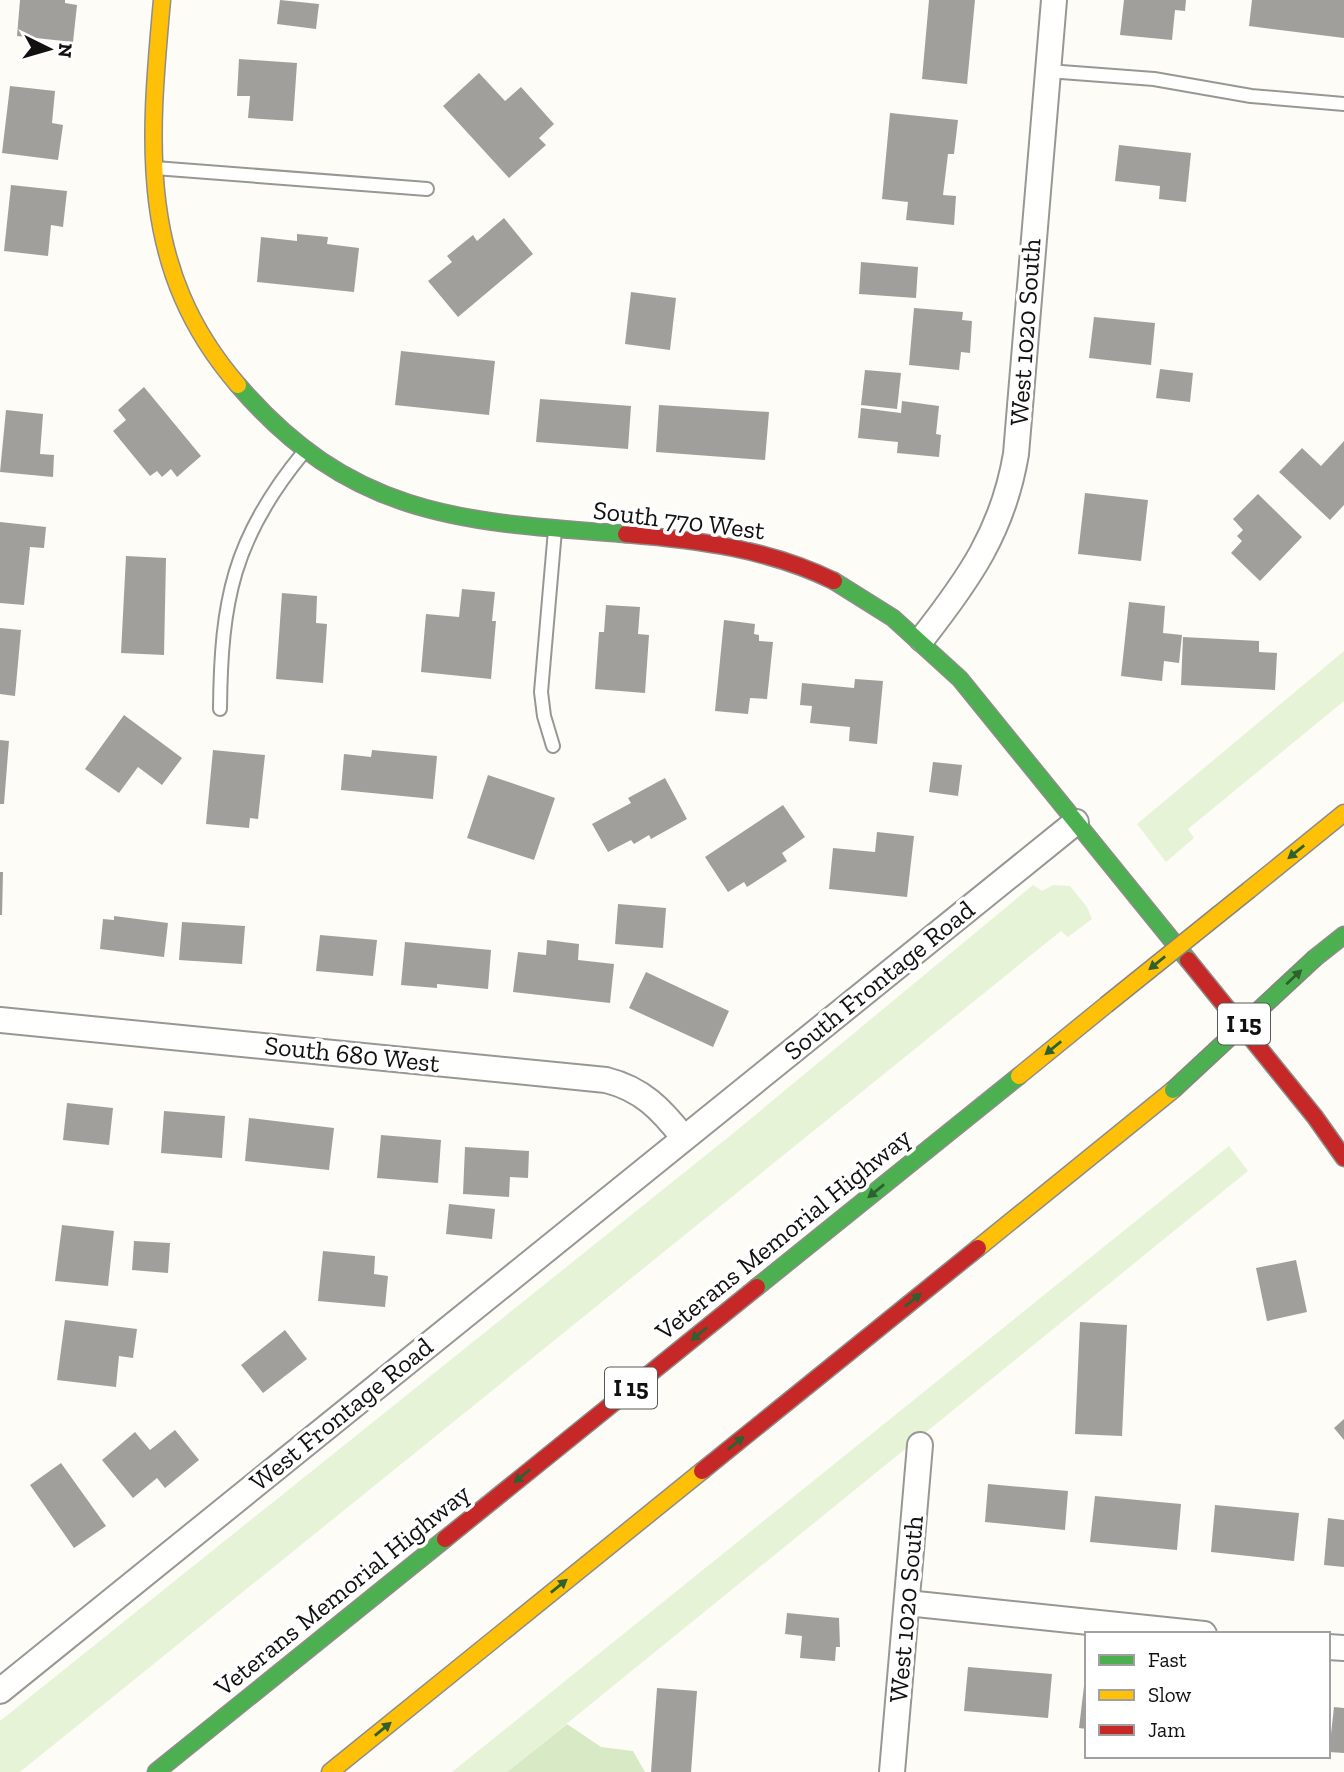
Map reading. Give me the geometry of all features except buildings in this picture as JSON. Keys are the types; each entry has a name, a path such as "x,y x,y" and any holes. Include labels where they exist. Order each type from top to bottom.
{"main road":[{"name":"South 770 West","path":"162,0 151,129 152,168 164,244 190,313 237,386 279,429 305,451 352,480 428,512 555,530 758,552 789,562 851,590 922,639 960,679 1341,1149"},
{"name":"Veterans Memorial Highway","path":"156,1772 1344,813"},
{"name":"I 15","path":"330,1772 1173,1090 1344,934"}],"street":[{"name":"West 1020 South","path":"922,639 979,562 1010,490 1016,454 1054,0"},
{"name":"South Frontage Road","path":"683,1137 1076,822"},
{"name":"South 680 West","path":"0,1020 606,1080 630,1087 649,1099 683,1137"},
{"name":"West Frontage Road","path":"0,1692 683,1137"},
{"name":"West 1020 South","path":"892,1772 920,1446"},
{"path":"907,1602 1185,1632"}],"lane":[{"path":"1048,71 1154,79 1251,96 1344,104"},
{"path":"152,168 427,189"},
{"path":"220,709 224,627 242,550 258,513 305,451"},
{"path":"553,746 544,716 541,692 555,530"}],"green space":[{"path":"1344,651 1344,701 1188,829 1194,838 1166,862 1137,824"},
{"path":"1033,885 1042,891 1053,885 1070,886 1087,907 1092,919 1068,937 1061,931 20,1772 0,1772 0,1721 731,1135"},
{"path":"1229,1146 1248,1171 507,1772 452,1772"},
{"path":"567,1724 601,1747 633,1751 645,1772 507,1772"}],"traffic: fast":[{"path":"238,385 281,429 324,463 368,487 414,505 462,517 513,524 626,534"},
{"path":"834,581 893,618 960,679 1188,960"},
{"path":"1315,958 1344,935"},
{"path":"1173,1090 1315,958"},
{"path":"757,1287 1019,1076"},
{"path":"156,1772 445,1539"}],"traffic: slow":[{"path":"162,0 154,104 154,154 157,202 166,249 182,296 205,341 238,385"},
{"path":"1249,890 1344,813"},
{"path":"1106,1005 1249,890"},
{"path":"1019,1076 1106,1005"},
{"path":"978,1248 1173,1090"},
{"path":"330,1772 702,1471"}],"traffic: jam":[{"path":"626,534 733,548 784,561 834,581"},
{"path":"1188,960 1315,1117 1344,1158"},
{"path":"702,1471 978,1248"},
{"path":"445,1539 757,1287"}]}
